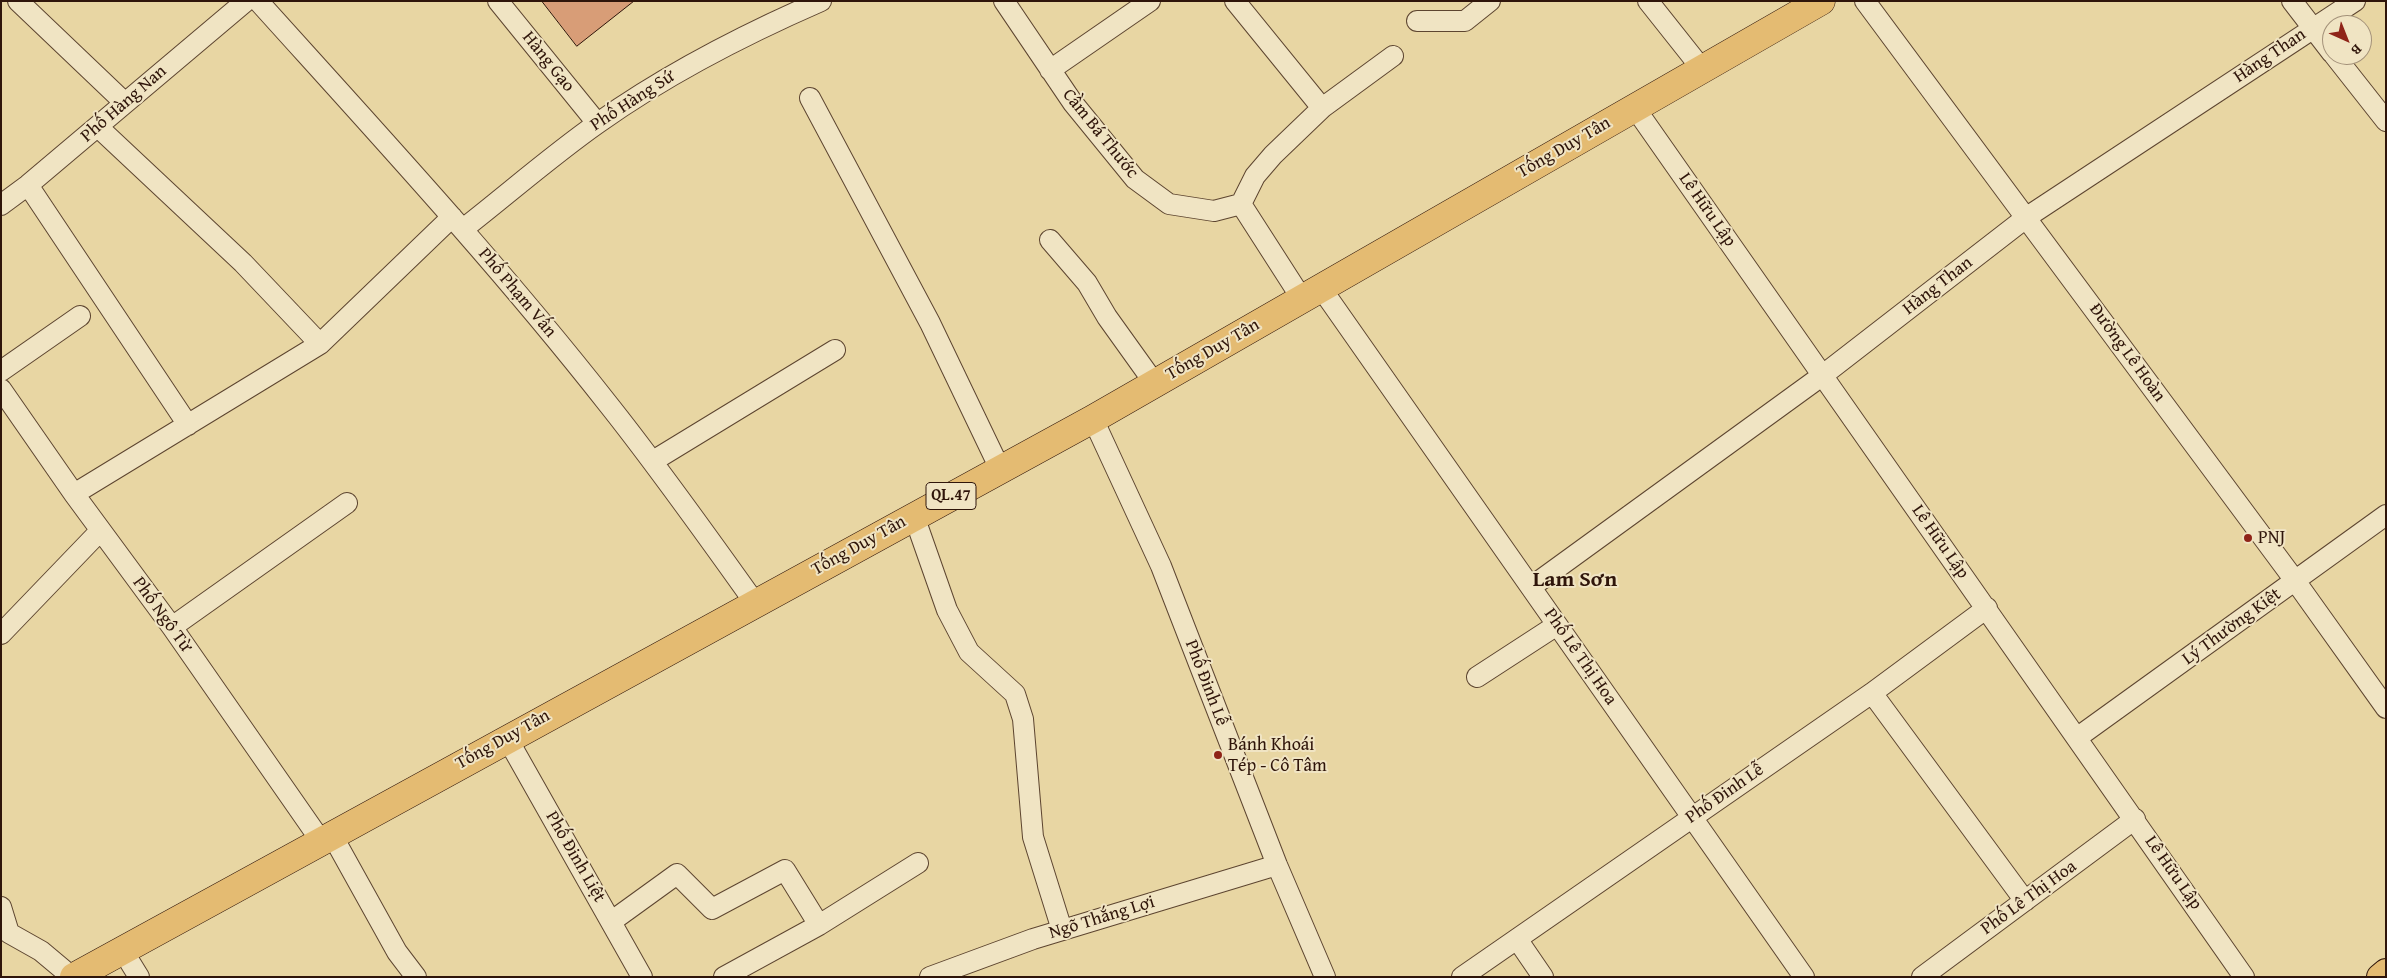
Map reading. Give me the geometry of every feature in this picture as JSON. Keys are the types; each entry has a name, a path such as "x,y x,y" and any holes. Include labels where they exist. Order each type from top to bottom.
{"highway":[{"name":"Tống Duy Tân","path":"73,977 755,602 1093,419 1821,1"}],"main road":[{"path":"2380,977 2386,972"}],"street":[{"path":"18,1 125,102"},
{"name":"Phố Hàng Nan","path":"1,204 28,185 98,127 125,102 246,1"},
{"name":"Phố Phạm Vấn","path":"258,1 458,223 607,402 653,461 755,602"},
{"name":"Hàng Gạo","path":"498,1 597,123"},
{"name":"Phố Hàng Sứ","path":"74,494 320,344 458,223 597,123 665,78 780,19 821,1"},
{"name":"Cầm Bá Thước","path":"1004,1 1073,103 1135,179 1170,204 1214,211 1241,204"},
{"path":"1050,70 1150,1"},
{"path":"1417,21 1465,21 1490,1"},
{"path":"1648,1 1702,70"},
{"name":"Đường Lê Hoàn","path":"1865,1 2296,582 2386,708"},
{"path":"2292,1 2322,40"},
{"name":"Hàng Than","path":"1531,588 1823,374 2027,217 2355,1"},
{"path":"1234,2 1322,108"},
{"path":"1311,293 1241,204 1255,176 1273,155 1322,108 1393,56"},
{"path":"2342,65 2386,120"},
{"path":"810,98 930,322 1000,469"},
{"name":"Lê Hữu Lập","path":"1635,108 2078,737 2244,977"},
{"path":"98,127 243,263 320,344"},
{"path":"28,185 188,425"},
{"path":"1050,240 1087,283 1107,317 1154,384"},
{"name":"Phố Lê Thị Hoa","path":"1311,293 1531,588 1804,977"},
{"path":"1,370 80,316"},
{"path":"653,461 835,350"},
{"name":"Phố Ngô Từ","path":"1,389 100,530 326,838 397,952 416,977"},
{"name":"Phố Đinh Lễ","path":"1093,419 1161,566 1277,865 1324,977"},
{"path":"172,627 347,503"},
{"path":"914,516 947,610 969,652 1015,694 1023,718 1033,837 1062,930"},
{"name":"Lý Thường Kiệt","path":"2078,737 2386,516"},
{"path":"1,634 100,530"},
{"name":"Phố Đinh Lễ","path":"1462,977 1872,693 1986,608"},
{"path":"1477,677 1557,625"},
{"path":"1872,693 2025,901"},
{"name":"Phố Đinh Liệt","path":"507,738 642,977"},
{"name":"Phố Lê Thị Hoa","path":"1922,977 2135,819"},
{"path":"724,977 819,924 918,863"},
{"name":"Ngõ Thắng Lợi","path":"930,977 1062,930 1277,865"},
{"path":"612,921 677,874 712,909 785,870 819,924"},
{"path":"1,907 9,933 40,951 73,977"},
{"path":"1517,939 1543,977"},
{"path":"122,951 139,977"}],"building":[{"path":"542,1 634,1 577,46"}],"place":[{"name":"PNJ","path":"2248,538"},
{"name":"Bánh Khoái Tép - Cô Tâm","path":"1218,755"}],"district":[{"name":"Lam Sơn","path":"1575,580"}]}
